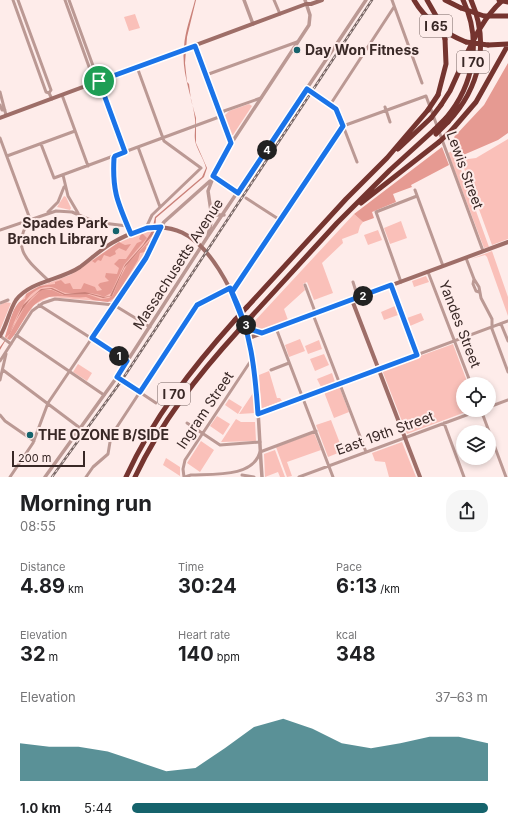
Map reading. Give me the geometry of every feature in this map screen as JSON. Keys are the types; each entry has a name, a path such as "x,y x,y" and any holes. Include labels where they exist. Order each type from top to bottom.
{"highway":[{"name":"I 65","path":"414,0 434,24 449,35 466,42 507,46"},
{"name":"I 70","path":"126,477 142,444 166,406 199,361 346,198 383,161 428,110 438,95 446,64 445,39 439,21 428,0"},
{"name":"I 65","path":"445,0 461,8 484,16 508,16"},
{"name":"I 70","path":"135,477 154,440 173,410 201,374 239,330 337,223 390,170 447,120 462,95 473,60 473,36 463,0"},
{"path":"447,120 467,97 475,79 480,61 481,33 471,0"},
{"path":"499,0 508,2"},
{"path":"383,161 442,105 478,30 503,0"},
{"path":"337,223 451,132 476,102 507,46"}],"main road":[{"path":"0,118 280,14 307,1 311,4 322,0"},
{"path":"2,338 15,302 31,287 78,268 106,247 147,227 159,227 184,234 202,246 214,262 231,290"},
{"path":"249,338 508,242"},
{"path":"352,300 420,477"},
{"path":"246,328 262,333"}],"street":[{"path":"13,0 46,92 49,93 52,99"},
{"path":"18,0 51,90 49,93"},
{"path":"64,0 92,75 95,76 98,81 125,152"},
{"path":"69,0 96,74 95,76"},
{"path":"244,0 253,24"},
{"path":"274,0 280,14"},
{"name":"Massachusetts Avenue","path":"45,477 117,377 208,236 366,0"},
{"path":"392,0 422,83"},
{"path":"208,236 212,222 212,212 208,194 211,180 231,143 309,25 310,18 307,1"},
{"path":"330,105 394,7"},
{"path":"206,75 297,42"},
{"path":"195,46 231,143"},
{"path":"137,67 164,141 201,168 160,207 151,217 147,227"},
{"path":"307,89 338,111 357,162"},
{"path":"0,92 6,108 4,110"},
{"path":"62,95 88,166"},
{"name":"Lewis Street","path":"386,111 426,96 483,251"},
{"path":"41,144 54,178 193,127 221,115 225,111 261,98"},
{"path":"0,106 2,110 4,110 6,116"},
{"path":"385,107 390,122"},
{"path":"86,477 92,468 108,454 111,436 197,305 231,290 343,126 386,111"},
{"path":"7,156 75,131"},
{"path":"0,138 30,219"},
{"path":"138,147 160,207"},
{"path":"115,156 113,180 115,194 131,234"},
{"path":"64,175 65,186 70,203 80,215"},
{"path":"213,176 238,193"},
{"path":"10,477 34,441 48,403 146,258 159,227 211,180"},
{"path":"48,212 58,202 65,186"},
{"name":"Yandes Street","path":"415,190 443,266"},
{"path":"400,282 376,212 417,196"},
{"path":"246,198 280,220"},
{"path":"0,230 48,212 63,211 80,215 96,222 127,226"},
{"path":"212,212 217,215 224,214"},
{"path":"30,219 25,226 21,238 22,251 28,260 49,281"},
{"path":"466,258 474,279 479,287 479,292 492,319 492,327 508,372"},
{"name":"Yandes Street","path":"428,272 468,377"},
{"path":"353,282 358,298"},
{"path":"391,285 417,355"},
{"path":"305,286 314,317 366,452"},
{"path":"231,290 246,328 253,357 262,477"},
{"path":"0,380 9,344 30,313 39,305 57,299 114,305 150,327"},
{"path":"0,303 8,300"},
{"path":"39,305 74,329 92,338 127,361"},
{"path":"258,414 508,321"},
{"path":"501,324 508,341"},
{"path":"276,328 334,477"},
{"path":"16,335 104,395"},
{"path":"2,338 9,344"},
{"path":"0,361 7,350"},
{"name":"Ingram Street","path":"184,477 185,461 253,357"},
{"path":"271,370 289,363"},
{"path":"3,370 80,428"},
{"path":"117,377 156,403"},
{"path":"496,404 508,400"},
{"path":"0,415 7,422 34,441"},
{"name":"East 19th Street","path":"298,477 461,417"},
{"path":"483,417 506,477"},
{"path":"0,420 7,422"},
{"path":"187,423 220,445 260,442"},
{"path":"444,423 464,477"},
{"path":"184,477 238,475 246,472 253,466 260,452 316,431"},
{"path":"238,475 254,477"}],"shaded area":[{"path":"196,0 187,37 185,63 187,82 189,84 191,98 185,75 183,57 187,29"},
{"path":"135,14 140,28 129,31 124,17"},
{"path":"508,63 508,133 498,140 461,156 454,137 484,105"},
{"path":"249,104 252,106 233,135 231,135 224,116 229,111"},
{"path":"193,106 196,118 196,143 195,140"},
{"path":"508,139 508,239 492,245 461,160 476,158"},
{"path":"442,147 449,165 411,185 412,187 393,194 396,202 372,212 374,218 363,222 354,214"},
{"path":"454,150 489,247 484,248 448,153"},
{"path":"204,162 207,168 204,177 156,218 155,231 124,268 112,296 103,298 89,294 64,295 51,289 42,290 35,295 23,309 14,324 23,305 41,289 52,288 65,294 85,292 104,297 110,296 125,265 143,245 152,231 155,217 202,177 206,168"},
{"path":"64,196 66,197 71,208 70,210 57,207"},
{"path":"354,214 363,222 358,233 342,239 343,243 322,263 333,293 314,300 307,282 303,284 305,290 284,309 288,320 263,329 250,326"},
{"path":"401,221 407,238 390,244 384,228"},
{"path":"148,230 157,230 145,255 114,300 111,302 49,297 34,305 10,340 5,337 14,310 27,293 35,288 70,275 116,244"},
{"path":"378,230 382,240 368,245 364,235"},
{"path":"141,234 147,238 124,265 111,293 104,297 90,293 66,293 55,288 43,287 29,296 19,311 9,334 6,338 5,337 14,309 17,304 25,299 26,294 40,286 55,284 55,282 61,280 65,284 70,283 73,289 81,289 84,283 95,287 97,291 102,290 98,285 109,281 105,277 106,273 117,274 119,268 114,264 119,259 126,259 137,243 142,241 139,239"},
{"path":"151,239 153,241 151,244 146,246 147,250 145,252 140,253 138,260 121,291 114,298 108,302 93,300 86,297 49,297 35,304 30,309 15,335 10,340 7,339 25,306 41,290 52,290 63,295 87,294 101,299 109,298 113,295 128,263"},
{"path":"119,242 125,245 131,244 126,251 119,248 115,251 116,254 110,257 104,255 101,261 98,260 95,263 92,261"},
{"path":"492,251 508,297 508,316 487,257 485,255 471,259"},
{"path":"426,276 429,282 414,287 412,281"},
{"path":"5,302 11,303 0,330 0,305"},
{"path":"395,306 398,315 384,320 381,312"},
{"path":"421,313 424,320 410,326 407,318"},
{"path":"300,339 305,351 289,357 285,345"},
{"path":"319,340 322,349 308,354 305,346"},
{"path":"453,344 465,377 456,377 456,416 407,434 382,370"},
{"path":"324,354 329,365 315,371 310,359"},
{"path":"78,364 92,373 87,381 73,372"},
{"path":"269,371 277,398 280,398 282,401 261,409 259,375"},
{"path":"332,373 335,382 321,387 317,379"},
{"path":"339,386 349,412 334,418 324,392"},
{"path":"253,393 255,413 239,414"},
{"path":"229,399 242,407 238,414 225,405"},
{"path":"217,416 230,424 223,435 210,426"},
{"path":"236,419 241,422 255,422 256,441 221,442"},
{"path":"331,420 343,451 328,457 316,425"},
{"path":"314,433 321,450 287,462 292,476 287,477 276,447"},
{"path":"201,441 214,450 200,472 187,463"},
{"path":"402,442 416,477 389,477 385,462 375,461 372,453"},
{"path":"275,450 285,477 280,477 278,472 265,477 264,454"},
{"path":"166,458 180,467 180,476 163,465"}],"railway":[{"path":"52,477 122,380 372,0"}],"place":[{"name":"Day Won Fitness","path":"297,50"},
{"name":"Spades Park Branch Library","path":"116,231"},
{"name":"THE OZONE B/SIDE","path":"30,435"}],"route":[{"path":"99,81 125,152 115,156 114,158 113,180 115,196 120,211 131,234 138,230 161,227 146,258 92,338 127,361 117,377 140,392 197,305 230,288 240,309 246,328 262,333 391,285 417,355 258,414 256,375 252,352 249,338 246,328 243,318 240,309 232,292 343,126 338,112 335,108 307,89 238,193 213,176 226,149 231,143 195,46 99,81"}]}
